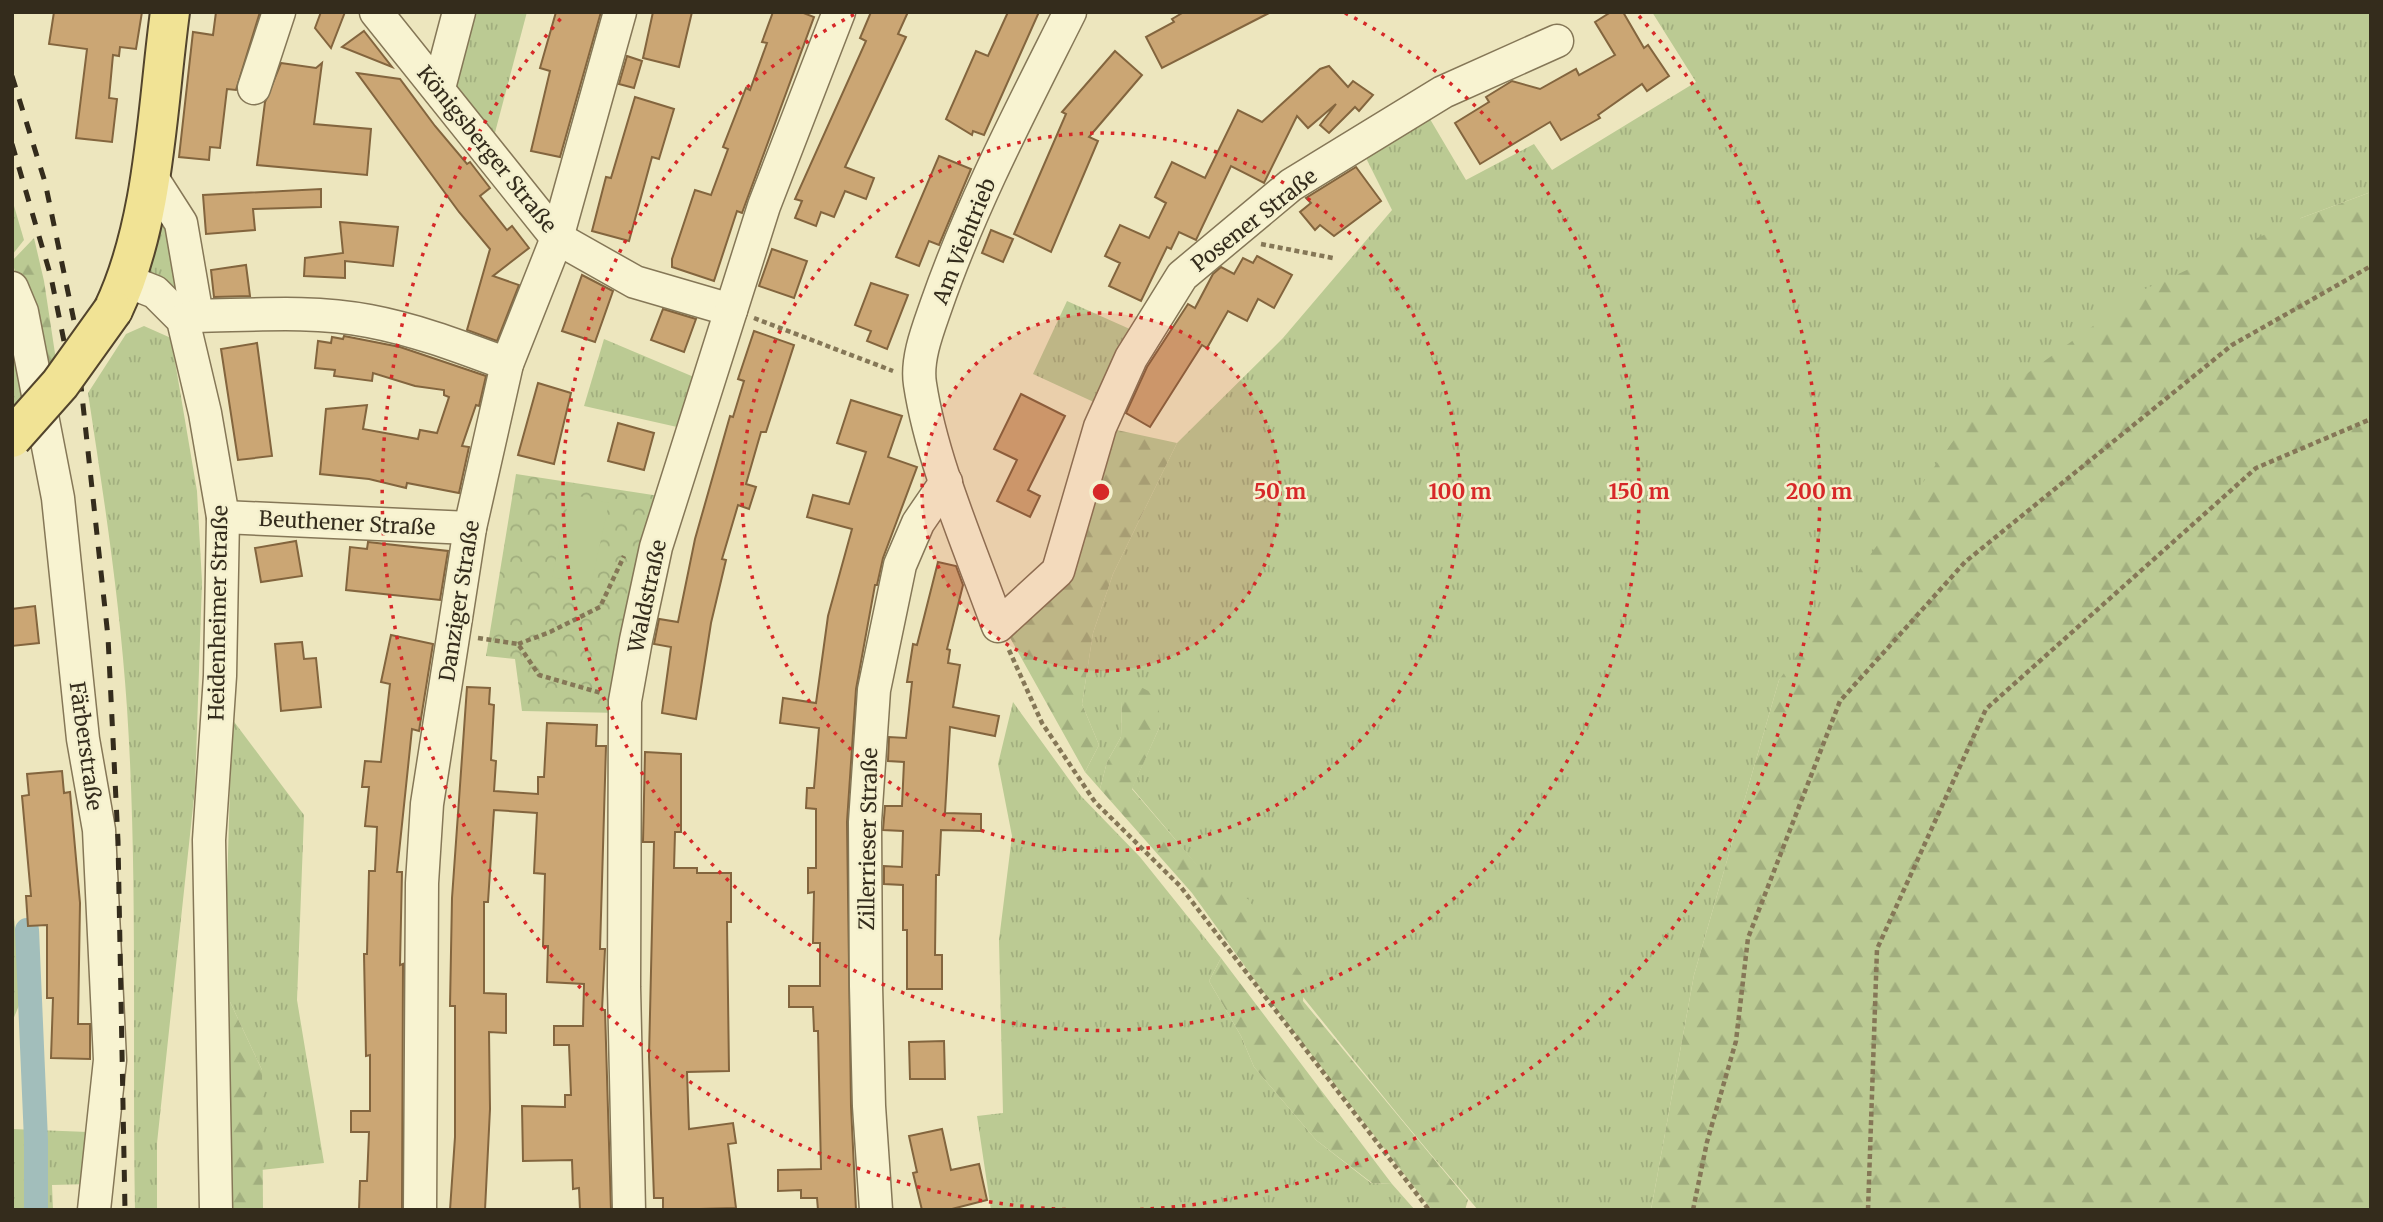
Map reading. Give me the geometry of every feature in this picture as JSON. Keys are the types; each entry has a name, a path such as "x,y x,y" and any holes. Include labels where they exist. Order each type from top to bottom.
{"main road":[{"path":"12,438 61,384 120,295 141,223 170,12"}],"street":[{"path":"254,88 279,12"},
{"name":"Königsberger Straße","path":"376,12 557,238 635,282 731,309"},
{"path":"439,88 459,12"},
{"name":"Danziger Straße","path":"420,1210 422,883 427,804 470,528 507,364 557,238 620,12"},
{"name":"Waldstraße","path":"629,1210 624,1001 625,701 660,535 764,206 839,12"},
{"name":"Am Viehtrieb","path":"946,482 919,381 925,339 950,266 1008,136 1070,12"},
{"name":"Posener Straße","path":"998,626 1058,571 1100,426 1131,358 1182,276 1291,186 1443,92 1557,41"},
{"name":"Heidenheimer Straße","path":"149,173 181,223 190,318 223,517 220,676 209,840 216,1210"},
{"name":"Färberstraße","path":"12,288 22,312 58,498 83,739 99,830 110,1060 94,1210"},
{"path":"120,295 155,292 190,318 306,314 366,320 424,334 507,364"},
{"path":"946,482 998,626"},
{"name":"Zillerrieser Straße","path":"876,1210 869,1106 865,822 874,690 900,565 918,523 946,482"},
{"name":"Beuthener Straße","path":"223,517 470,528"}],"path":[{"path":"1225,238 1333,258"},
{"path":"1693,1210 1707,1142 1736,1041 1748,938 1840,701 1965,562 2232,345 2371,266"},
{"path":"731,309 919,381"},
{"path":"1868,1210 1877,949 1986,709 2256,468 2371,419"},
{"path":"453,633 518,644 550,632 600,607 636,533 660,535"},
{"path":"998,626 1042,723 1095,802 1180,886 1429,1210"},
{"path":"518,644 539,675 625,701"}],"green space":[{"path":"470,12 527,12 493,140 449,86"},
{"path":"1652,12 2371,12 2371,192 2301,218 1779,680 1694,975 1651,1210 1478,1210 1132,788 1160,726 1122,701 1121,737 1107,762 1100,789 1085,772 1099,745 1082,704 1093,633 1113,574 1177,443 1283,338 1392,210 1363,152 1427,114 1466,180 1534,144 1552,170 1696,82"},
{"path":"149,173 197,316 127,281"},
{"path":"2371,192 2371,1210 1651,1210 1694,975 1779,680 1975,411 2143,290 2301,218"},
{"path":"12,199 24,240 12,255"},
{"path":"34,238 44,281 56,360 12,411 12,345 34,338 12,261"},
{"path":"1067,301 1132,330 1098,404 1033,374"},
{"path":"144,326 171,338 197,491 202,582 195,788 157,1143 157,1210 135,1210 134,896 127,708 116,589 88,393 126,334"},
{"path":"604,339 701,380 686,429 584,406"},
{"path":"1103,427 1177,443 1113,574 1093,633 1082,704 1099,745 1085,772 1004,627 1062,574"},
{"path":"516,474 666,497 621,713 522,711 515,659 486,656"},
{"path":"570,494 609,503 591,585 552,577"},
{"path":"1135,684 1158,696 1160,726 1132,789 1222,894 1248,899 1305,979 1303,1001 1468,1200 1465,1210 1432,1210 1270,1001 1192,893 1100,789 1107,762 1121,737 1122,701"},
{"path":"1013,702 1081,796 1140,857 1221,958 1209,981 1241,1036 1254,1067 1316,1140 1371,1183 1392,1184 1415,1210 991,1210 977,1116 1003,1113 999,940 1012,836 998,764"},
{"path":"232,719 304,815 297,1000 324,1163 261,1170 262,1070 224,989"},
{"path":"12,901 23,996 12,1022"},
{"path":"1221,958 1392,1184 1372,1183 1316,1140 1254,1067 1241,1036 1209,981"},
{"path":"224,989 262,1070 263,1210 226,1210"},
{"path":"12,1129 88,1132 91,1184 52,1185 53,1210 12,1210"}],"building":[{"path":"54,12 142,12 136,49 120,47 119,56 113,55 109,98 117,99 112,142 76,138 87,49 49,44"},
{"path":"216,12 260,12 236,90 227,89 220,148 210,147 209,160 179,157 193,32 213,35"},
{"path":"321,12 345,12 331,48 315,28"},
{"path":"556,12 601,12 560,157 531,151 550,71 540,68"},
{"path":"653,12 692,12 679,67 643,58"},
{"path":"773,12 801,12 814,17 742,213 737,211 714,281 672,267 672,259 695,190 711,195 728,149 723,147 746,88 750,90 767,43 762,42"},
{"path":"871,12 908,12 898,34 906,37 845,167 874,178 866,199 845,191 834,217 821,212 816,226 795,218 802,201 795,199 866,41 860,38"},
{"path":"1008,12 1039,12 984,135 973,131 972,135 946,119 976,51 988,56"},
{"path":"1184,12 1271,12 1162,68 1146,37 1174,22 1172,19"},
{"path":"1611,12 1623,12 1644,48 1648,45 1669,76 1647,91 1642,84 1598,115 1600,118 1561,140 1550,122 1480,164 1455,123 1489,102 1486,97 1512,81 1540,89 1576,69 1579,75 1615,55 1595,22"},
{"path":"364,31 392,67 342,47"},
{"path":"1115,51 1142,75 1089,137 1098,141 1051,252 1014,234 1066,114 1062,112"},
{"path":"627,56 642,61 634,88 619,84"},
{"path":"281,63 316,68 322,63 314,124 371,129 367,175 257,165 265,102"},
{"path":"1329,66 1348,87 1353,81 1373,95 1359,111 1355,107 1329,133 1320,125 1336,104 1308,128 1297,116 1264,183 1231,166 1196,240 1179,232 1171,249 1167,247 1141,301 1109,286 1120,263 1105,256 1120,225 1149,238 1166,203 1155,197 1172,162 1205,178 1238,110 1262,122 1320,69"},
{"path":"357,73 400,79 435,126 467,164 470,162 490,188 480,196 507,230 512,226 529,248 493,276 519,285 497,341 467,330 490,249 459,212"},
{"path":"635,97 674,109 659,159 652,157 629,241 592,231 606,177 611,178"},
{"path":"939,156 971,169 939,245 929,241 919,266 896,257"},
{"path":"1356,167 1381,201 1334,236 1320,225 1315,230 1300,212 1311,203 1306,198"},
{"path":"321,189 321,207 253,209 255,230 206,234 203,195"},
{"path":"340,222 398,227 393,266 345,261 345,278 304,276 305,258 343,253"},
{"path":"991,230 1013,239 1003,262 982,253"},
{"path":"772,249 807,261 794,298 759,286"},
{"path":"1257,256 1292,275 1274,308 1258,299 1247,321 1228,311 1207,348 1202,345 1150,427 1126,413 1147,367 1188,304 1195,308 1213,274 1221,267 1234,274 1243,258 1253,263"},
{"path":"246,265 250,296 214,297 211,270"},
{"path":"582,275 613,291 595,342 562,331"},
{"path":"871,283 908,295 887,349 867,341 871,331 855,325"},
{"path":"663,309 696,319 684,352 651,340"},
{"path":"754,331 794,345 766,432 761,432 746,484 756,487 749,509 738,505 722,559 726,560 711,623 696,719 662,713 671,647 654,644 659,619 678,622 695,539 730,416 733,417 744,381 738,379"},
{"path":"344,336 400,347 486,376 479,406 476,405 462,446 469,447 459,493 407,483 406,488 369,479 320,474 326,409 367,405 363,429 418,439 420,430 437,433 449,397 444,395 444,390 415,386 373,373 372,381 334,376 335,370 315,368 318,341 331,343 332,337 343,339"},
{"path":"257,343 272,456 238,460 221,349"},
{"path":"538,383 571,393 554,464 518,455"},
{"path":"1021,394 1065,416 1028,490 1040,496 1030,517 997,501 1017,460 994,449"},
{"path":"851,400 902,416 888,457 917,467 875,585 856,689 847,822 851,1106 856,1210 818,1210 817,1198 801,1198 801,1190 778,1191 778,1170 821,1169 818,1031 814,1031 813,1007 789,1007 789,986 820,986 820,943 813,943 814,892 808,893 808,868 816,868 816,809 806,808 807,788 814,788 819,728 780,723 783,698 816,703 828,616 852,529 807,517 813,495 849,504 866,452 837,443"},
{"path":"618,423 654,433 644,470 608,461"},
{"path":"296,541 302,576 261,582 255,548"},
{"path":"368,542 448,551 440,600 346,590 350,547 367,549"},
{"path":"938,562 956,566 963,585 947,649 950,650 948,663 960,665 953,707 999,716 995,736 950,727 945,813 981,814 981,831 941,830 939,875 936,875 935,955 942,955 942,989 907,989 907,930 903,930 903,885 884,884 884,866 902,867 903,831 883,830 885,806 902,806 904,762 888,761 889,737 906,738 912,682 907,682 913,644 917,645"},
{"path":"35,606 39,643 12,646 12,609"},
{"path":"391,635 433,644 419,731 412,729 397,872 402,872 402,1210 359,1210 360,1181 367,1181 369,1132 351,1132 351,1111 370,1111 370,1055 366,1056 364,954 367,954 369,871 375,871 377,827 365,826 369,787 362,787 365,761 381,762 390,684 381,682"},
{"path":"302,642 304,659 316,658 321,707 281,711 275,644"},
{"path":"467,687 490,688 489,704 494,705 491,760 496,761 494,791 538,794 538,777 544,777 547,723 597,725 596,746 606,746 600,949 605,949 602,1010 605,1010 611,1210 580,1210 579,1188 573,1189 572,1160 523,1161 522,1106 565,1107 565,1095 571,1095 569,1045 554,1045 554,1026 583,1026 584,984 547,982 548,946 543,946 545,874 534,873 537,813 494,810 488,902 484,902 484,993 506,994 506,1033 489,1032 490,1109 485,1210 450,1210 455,1137 455,1006 450,1006 452,898"},
{"path":"645,752 681,754 681,832 675,832 674,868 697,868 697,873 731,873 731,922 727,922 729,1071 687,1072 689,1129 733,1123 736,1143 728,1144 736,1208 663,1210 663,1198 654,1198 649,1057 654,842 643,842"},
{"path":"62,771 64,793 70,792 80,903 78,1024 90,1024 90,1059 51,1058 53,998 47,998 47,925 28,926 26,896 31,896 22,796 29,795 27,774"},
{"path":"944,1041 945,1079 910,1079 909,1042"},
{"path":"942,1129 951,1170 979,1164 987,1200 948,1210 922,1210 913,1173 917,1172 909,1136"}],"waterway":[{"path":"27,930 36,1140 36,1210"}],"railway":[{"path":"12,76 45,182 74,321 108,637 118,841 125,1210"},
{"path":"12,144 51,277 71,376"}]}
